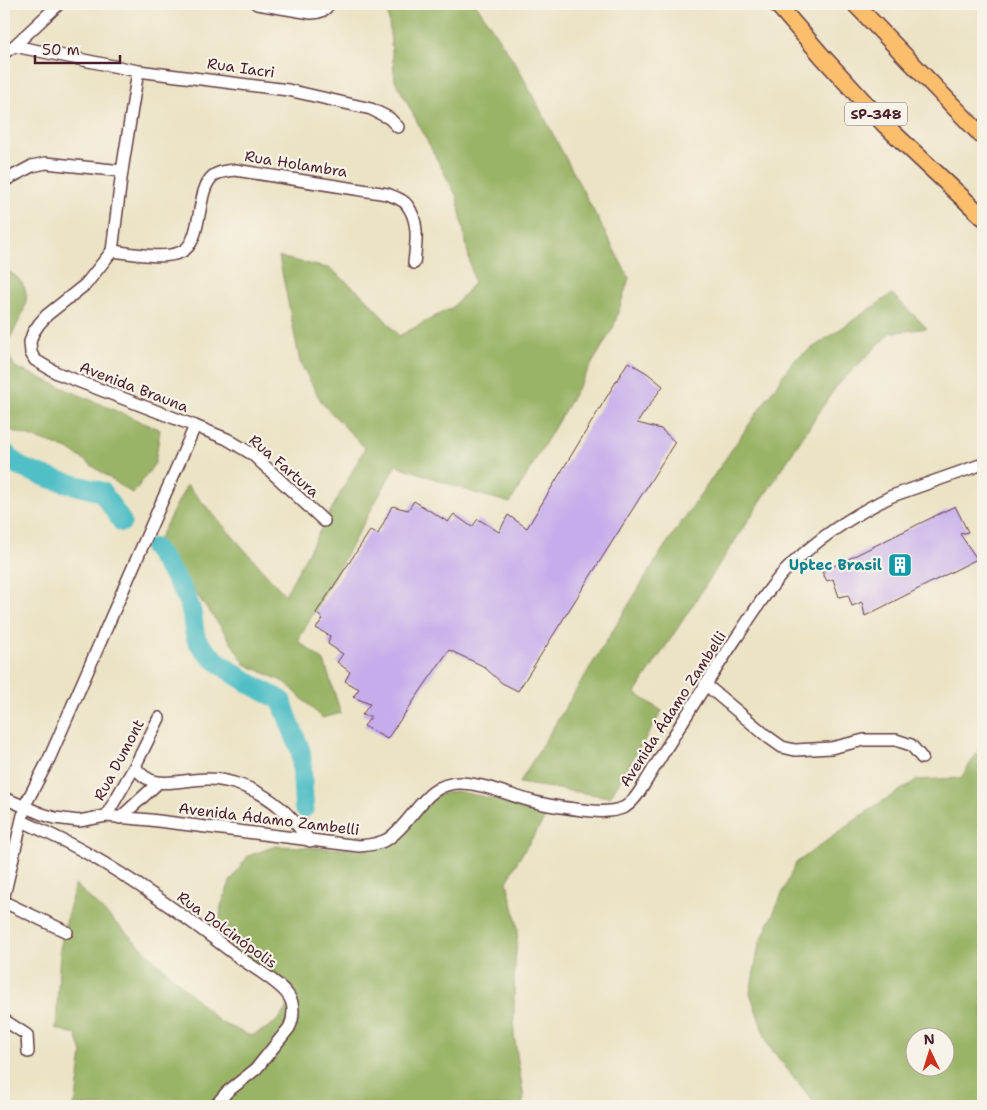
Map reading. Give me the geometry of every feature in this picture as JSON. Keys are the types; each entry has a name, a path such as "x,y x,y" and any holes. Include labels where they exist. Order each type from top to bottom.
{"highway":[{"name":"SP-348","path":"777,4 822,56 886,124 983,216"},
{"path":"855,4 983,137"}],"street":[{"path":"4,53 60,4"},
{"path":"257,4 311,13 319,13 326,9 329,4"},
{"name":"Rua Iacri","path":"14,46 138,71 288,90 371,109 388,118 398,127"},
{"path":"112,251 122,170 138,71"},
{"path":"4,182 32,166 46,163 122,170"},
{"name":"Rua Holambra","path":"112,251 167,255 182,252 193,241 204,192 212,176 223,171 235,170 387,194 398,198 407,205 413,219 416,235 414,263"},
{"name":"Avenida Brauna","path":"4,896 24,808 49,759 194,426 57,373 34,360 30,342 33,332 48,315 86,284 112,251"},
{"name":"Rua Fartura","path":"194,426 227,439 252,454 324,520"},
{"name":"Avenida Ádamo Zambelli","path":"4,798 24,808 55,818 79,821 106,816 359,846 380,843 393,835 433,792 447,784 475,784 535,803 566,808 604,812 623,808 630,804 640,791 705,684 762,600 783,574 802,556 867,508 892,496 983,464"},
{"path":"705,684 782,748 795,750 831,748 864,740 896,740 911,745 922,758"},
{"name":"Rua Dumont","path":"106,816 135,766 159,718"},
{"path":"135,766 144,778 158,783 210,779 245,786 266,796 290,815 310,841"},
{"path":"120,818 158,783"},
{"name":"Rua Dolcinópolis","path":"22,822 91,855 213,938 279,986 289,996 292,1001 293,1010 289,1028 256,1069 227,1092 215,1106"},
{"path":"4,902 67,932"},
{"path":"4,1020 27,1035 28,1052"}],"green space":[{"path":"387,4 476,4 517,66 629,278 613,328 510,503 472,492 396,465 298,641 324,661 341,713 322,718 286,683 245,664 221,627 157,542 187,485 285,595 365,448 322,403 300,362 279,257 331,269 367,299 399,336 453,307 474,283 457,197 395,80"},
{"path":"4,269 17,277 24,286 26,296 21,316 5,348 15,367 160,430 155,463 133,494 68,449 4,428"},
{"path":"892,294 927,328 890,333 835,388 635,693 662,711 610,797 519,783 663,549 793,361"},
{"path":"983,744 983,1106 817,1106 768,1045 750,993 759,945 796,863 872,808 917,780 961,778"},
{"path":"456,791 531,807 545,818 517,862 507,882 518,928 514,976 514,1035 524,1099 521,1106 73,1106 76,1101 82,1053 76,1034 56,1029 60,949 75,884 221,1023 251,1036 273,1024 281,1016 293,994 219,937 221,906 230,882 248,856 276,846 368,850 438,795"}],"building":[{"path":"628,362 647,373 663,386 637,423 661,429 675,442 518,691 502,683 483,666 449,650 387,739 364,726 371,717 362,715 370,704 353,697 359,689 345,681 350,672 337,662 343,654 328,644 330,636 316,628 323,619 316,613 370,531 378,534 392,506 408,510 414,501 448,522 454,514 472,527 478,519 499,532 508,515 527,528"},
{"name":"Uptec Brasil","path":"955,506 968,532 960,534 977,559 865,616 862,602 852,606 848,595 839,597 833,579 827,581 822,572"}],"waterway":[{"path":"4,452 20,467 49,478 102,492 122,522"},
{"path":"154,548 184,593 191,610 197,640 204,649 224,667 259,689 281,700 301,752 304,808"}],"place":[{"name":"Uptec Brasil","path":"900,565"}]}
